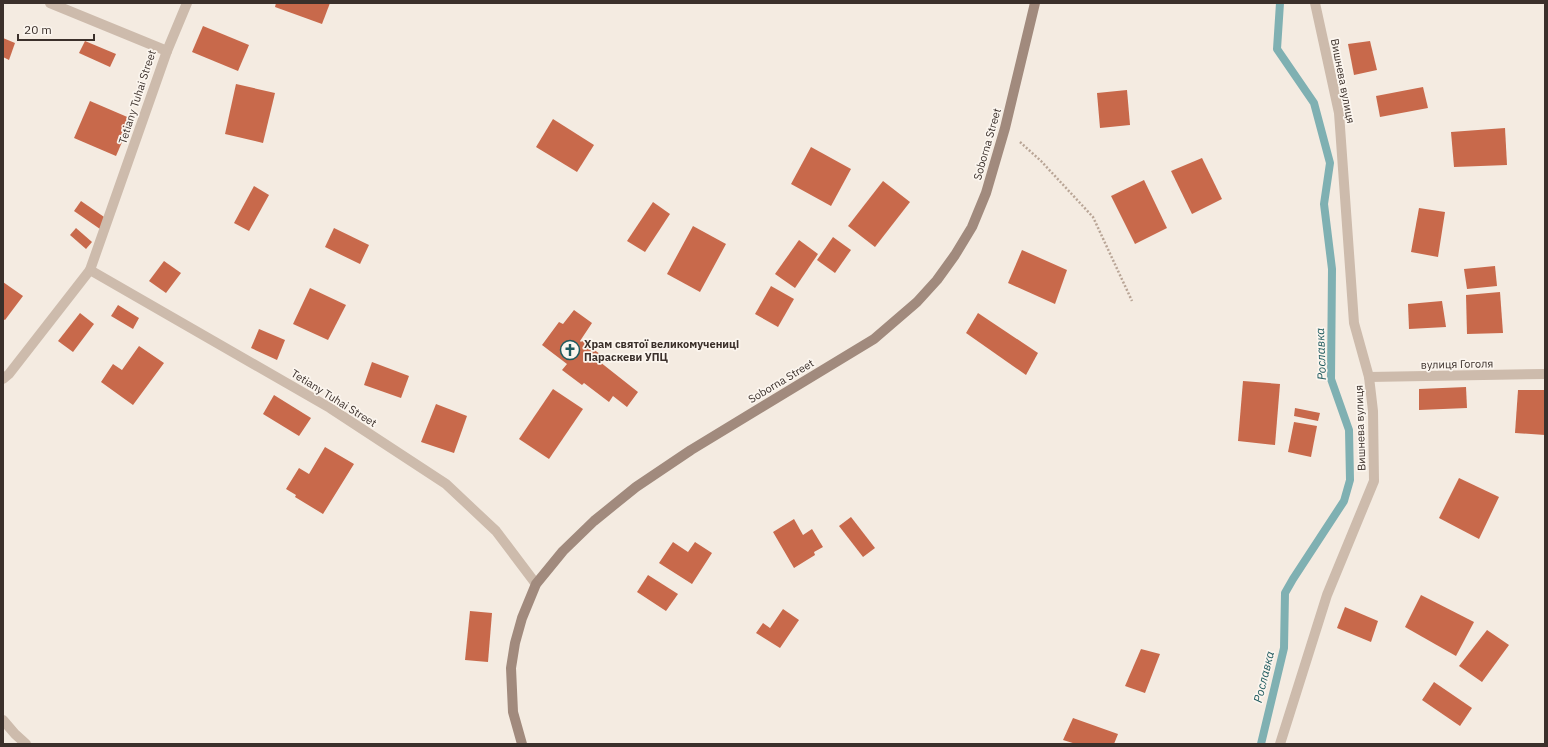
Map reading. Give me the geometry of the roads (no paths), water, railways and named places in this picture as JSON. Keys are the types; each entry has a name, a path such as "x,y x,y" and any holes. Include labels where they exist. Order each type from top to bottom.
{"street":[{"name":"Tetiany Tuhai Street","path":"3,379 9,374 90,270 167,51 50,3"},
{"path":"167,51 187,3"},
{"name":"Soborna Street","path":"522,744 513,712 511,668 515,643 536,584 564,551 594,521 636,487 691,450 874,339 917,302 936,280 955,255 972,227 986,193 1005,128 1035,3"},
{"name":"Вишнева вулиця","path":"1280,744 1327,595 1374,481 1373,411 1369,377 1354,323 1339,113 1315,3"},
{"name":"Tetiany Tuhai Street","path":"90,270 330,408 446,484 496,531 536,584"},
{"name":"вулиця Гоголя","path":"1369,377 1545,374"},
{"path":"3,720 26,744"}],"waterway":[{"name":"Рославка","path":"1261,744 1284,648 1285,593 1344,501 1350,480 1349,430 1331,379 1332,269 1324,204 1330,163 1314,103 1277,49 1280,3"}],"place":[{"name":"Храм святої великомучениці Параскеви УПЦ","path":"570,350"}]}
